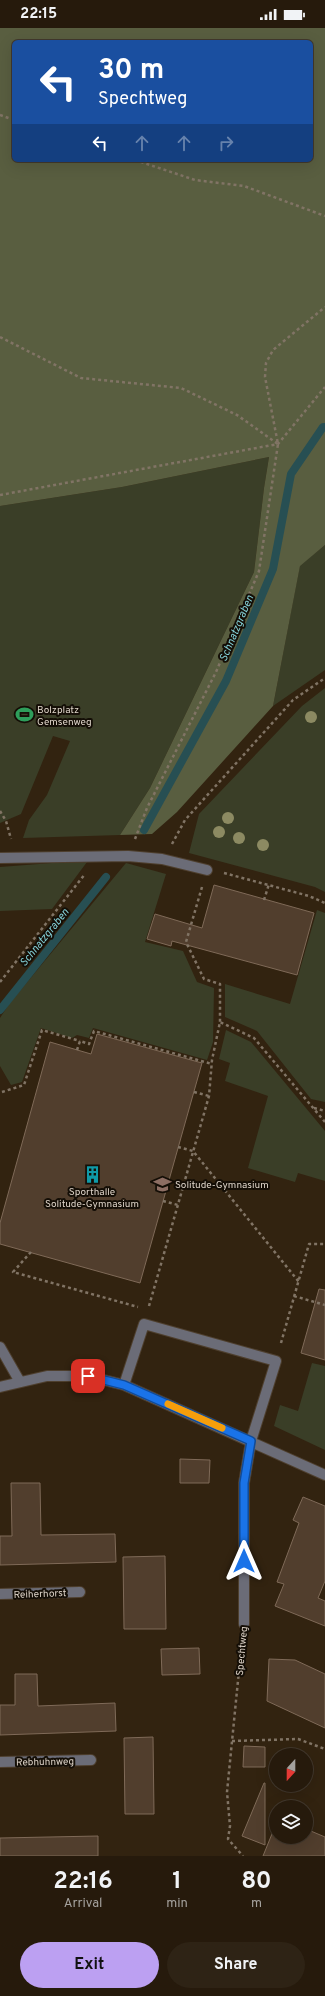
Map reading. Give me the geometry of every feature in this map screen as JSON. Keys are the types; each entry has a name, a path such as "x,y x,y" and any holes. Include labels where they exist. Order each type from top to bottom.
{"street":[{"path":"0,858 128,856 162,859 207,870"},
{"path":"124,1385 144,1324 276,1361"},
{"path":"0,1347 20,1382"},
{"name":"Spechtweg","path":"244,1624 244,1483 251,1441 276,1361"},
{"path":"0,1387 47,1376 88,1376 124,1385 325,1475"},
{"name":"Reiherhorst","path":"0,1594 80,1592"},
{"name":"Rebhuhnweg","path":"0,1762 91,1760"}],"path":[{"path":"0,115 12,119"},
{"path":"141,162 195,180 244,186 325,216"},
{"path":"128,856 147,808 216,672 259,571 278,444 265,377 266,363 273,350 325,307"},
{"path":"0,337 81,378 181,388 237,415 278,444"},
{"path":"0,495 278,444 325,387"},
{"path":"162,859 185,820 293,700 325,678"},
{"path":"0,811 6,821 16,857"},
{"path":"0,982 100,856"},
{"path":"144,1324 209,1096 212,1064 220,1022 220,984 204,979 186,942 207,870 269,884 309,896 325,903"},
{"path":"264,900 269,884"},
{"path":"220,1022 254,1038 325,1122"},
{"path":"2,1092 24,1085 42,1030 89,1044 94,1031 212,1064"},
{"path":"77,1050 80,1041"},
{"path":"194,1092 209,1096"},
{"path":"313,1108 325,1111"},
{"path":"178,1147 193,1151 299,1282"},
{"path":"163,1201 178,1205"},
{"path":"276,1361 309,1244 325,1244"},
{"path":"31,1252 13,1272 148,1310"},
{"path":"294,1296 325,1305"},
{"name":"Spechtweg","path":"243,1856 228,1839 230,1826 227,1792 244,1624"},
{"path":"232,1741 298,1738 325,1749"}],"green space":[{"path":"0,28 325,28 325,545 300,566 273,706 177,812 152,834 120,835 150,788 254,572 269,457 122,487 0,506"},
{"path":"269,457 254,572 150,788 120,835 23,838 29,820 47,795 70,741 53,736 21,814 0,823 0,506 122,487"},
{"path":"325,545 325,670 273,706 300,565"},
{"path":"325,688 325,892 315,887 189,853 199,814 302,706"},
{"path":"87,862 52,909 0,911 0,867"},
{"path":"126,863 166,874 145,942 183,951 197,982 214,988 213,1042 207,1060 93,1028 89,1038 77,1035 72,1038 41,1028 22,1082 11,1085 0,1066 0,1018 9,1004"},
{"path":"317,910 325,913 325,1102 311,1099 257,1031 225,1017 225,984 290,1004"},
{"path":"226,1030 251,1042 325,1131 325,1181 298,1173 295,1182 248,1168 268,1096 225,1081 230,1063 219,1059"},
{"path":"312,1363 325,1366 325,1450 274,1426 280,1405 298,1411"}],"building":[{"path":"214,885 314,913 297,975 172,941 171,946 147,939 155,914 202,928"},
{"name":"Sporthalle Solitude-Gymnasium","path":"97,1034 202,1063 140,1283 0,1244 0,1223 50,1042 91,1054"},
{"path":"319,1289 325,1290 325,1360 301,1353"},
{"path":"180,1459 210,1460 209,1483 180,1483"},
{"path":"11,1483 40,1483 41,1535 115,1534 116,1562 0,1565 0,1536 12,1536"},
{"path":"303,1497 325,1506 325,1581 318,1598 325,1601 325,1626 275,1606 284,1584 277,1582 299,1523 293,1520"},
{"path":"165,1556 166,1629 124,1629 123,1557"},
{"path":"199,1648 200,1674 162,1675 161,1649"},
{"path":"269,1659 295,1660 325,1674 325,1728 267,1701"},
{"path":"15,1674 37,1674 38,1706 115,1703 116,1731 0,1735 0,1705 15,1705"},
{"path":"153,1737 154,1814 125,1814 124,1738"},
{"path":"244,1746 265,1747 265,1767 243,1767"},
{"path":"265,1783 265,1845 242,1836"},
{"path":"313,1832 325,1837 325,1856 263,1856 269,1841 269,1844 313,1844"},
{"path":"98,1836 98,1856 0,1856 0,1838"}],"waterway":[{"name":"Schnatzgraben","path":"144,830 226,681 273,569 291,474 323,427 325,427"},
{"name":"Schnatzgraben","path":"0,1010 106,877"}],"slow traffic":[{"path":"168,1404 222,1428"}],"place":[{"name":"Bolzplatz Gemsenweg","path":"24,715"},
{"name":"Sporthalle Solitude-Gymnasium","path":"92,1174"},
{"name":"Solitude-Gymnasium","path":"162,1184"}],"route":[{"path":"88,1376 124,1385 251,1441 244,1483 244,1561"}]}
